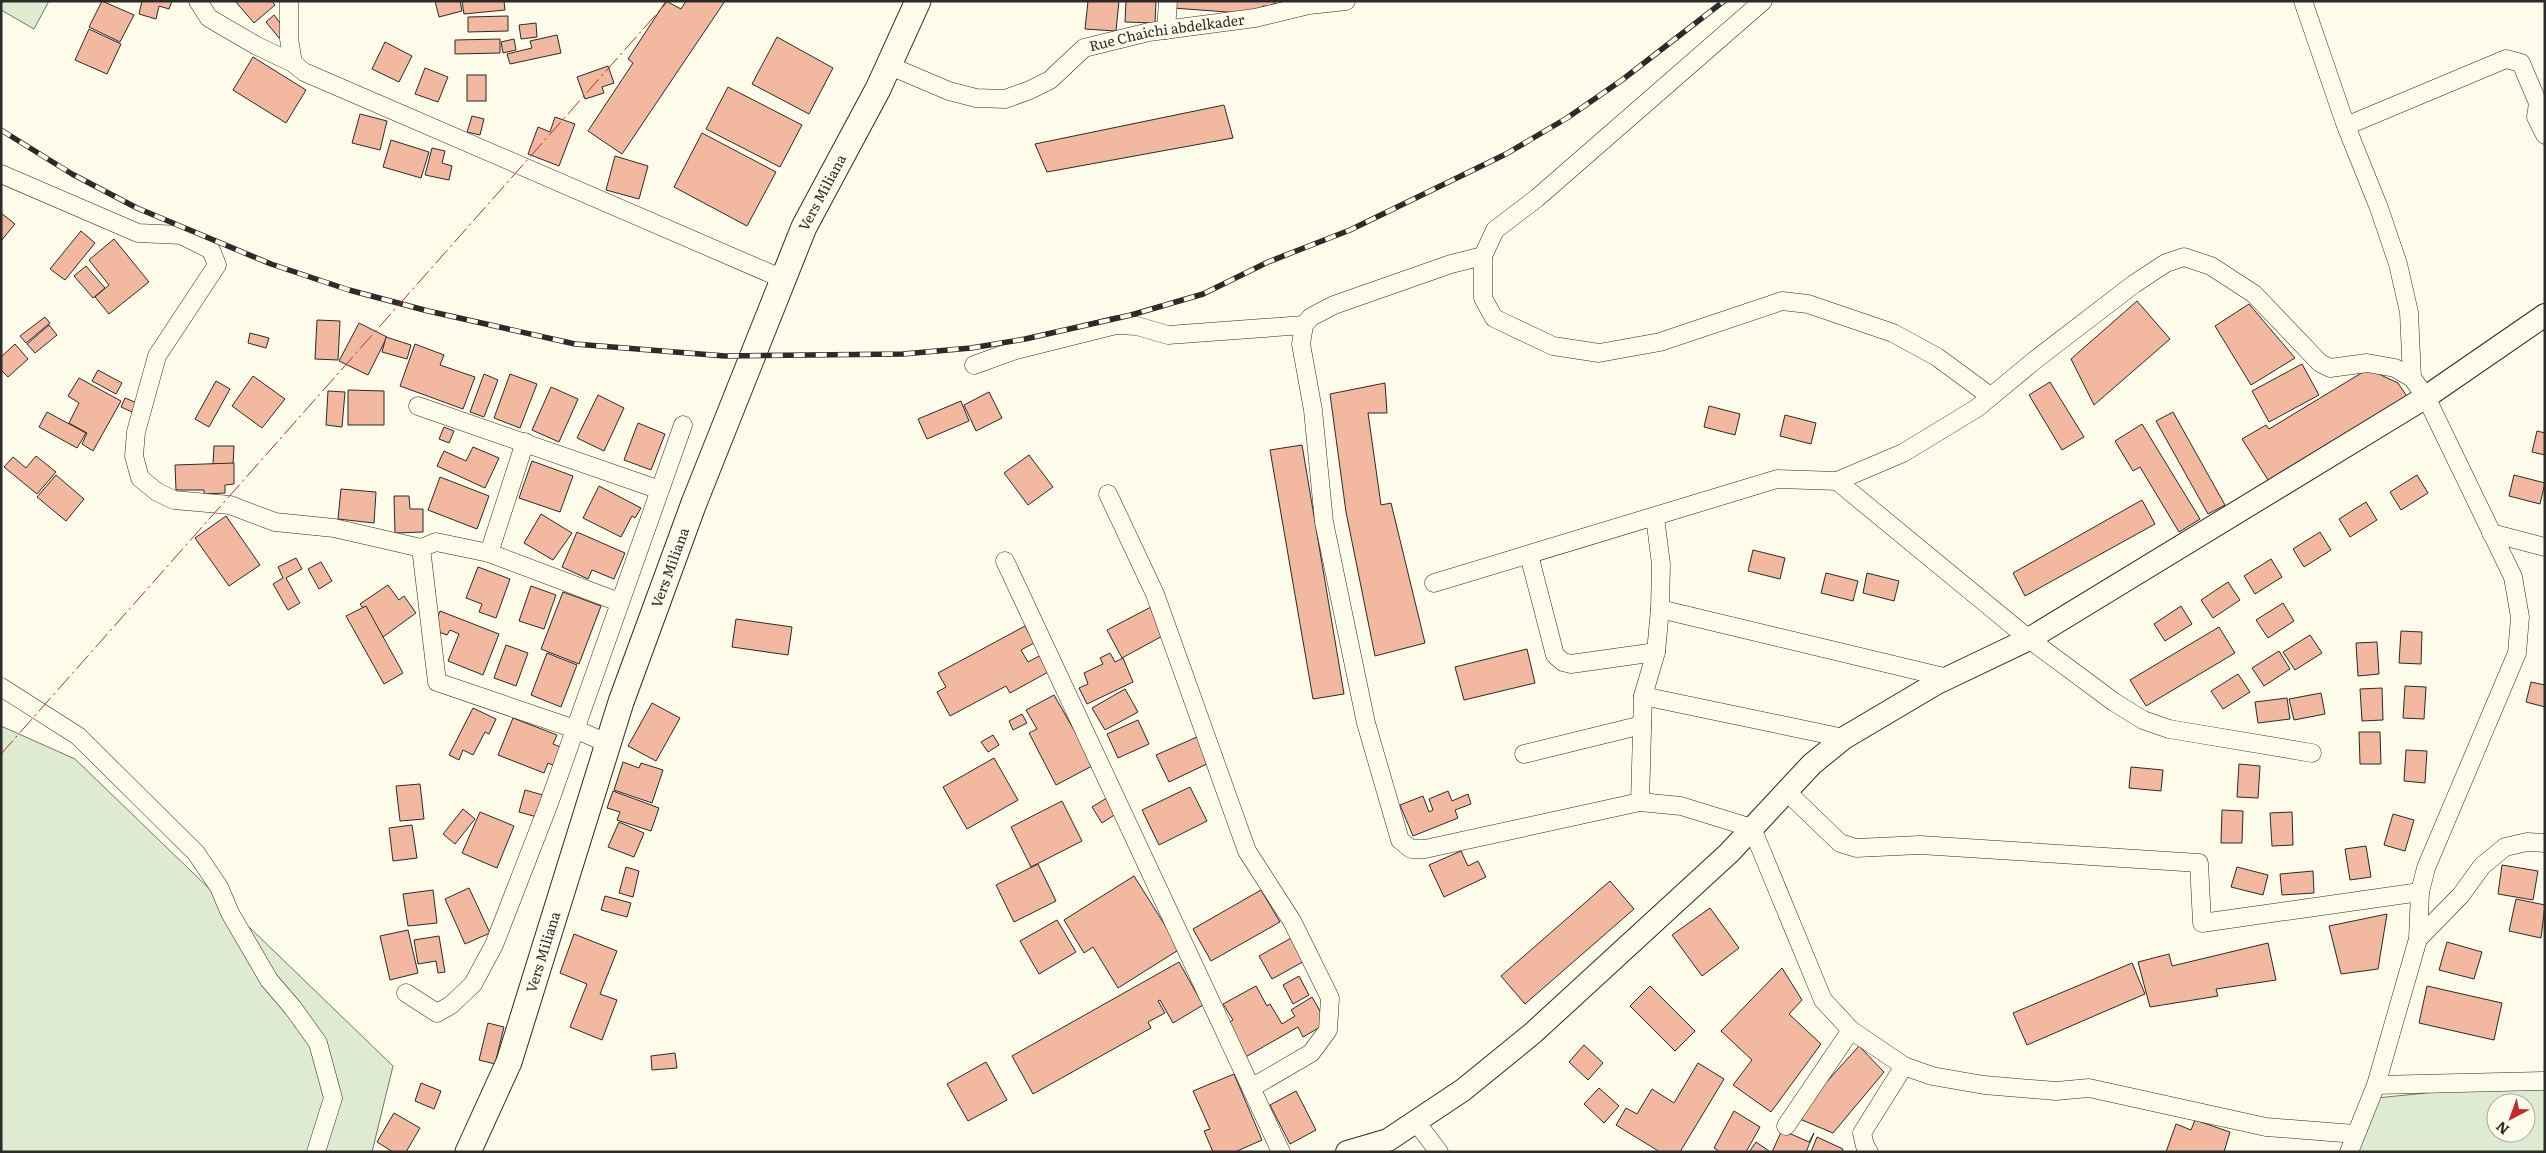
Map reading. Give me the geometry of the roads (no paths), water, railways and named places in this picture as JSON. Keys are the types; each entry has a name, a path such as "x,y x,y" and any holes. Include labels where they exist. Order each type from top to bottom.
{"main road":[{"name":"Vers Miliana","path":"468,1152 509,1062 622,702 694,503 804,227 890,66 918,1"}],"street":[{"path":"198,1 209,18 257,46 293,63 304,72 783,279"},
{"path":"289,1 289,38 293,63"},
{"path":"1166,30 1168,1"},
{"name":"Rue Chaichi abdelkader","path":"890,66 950,91 976,98 1005,99 1050,80 1084,48 1166,30 1255,18 1309,5 1346,1"},
{"path":"1763,1 1537,198 1495,230 1483,256 1483,298 1494,318 1553,346 1599,353 1660,342 1782,301 1808,304 1893,334 1937,357 1990,396"},
{"path":"2303,1 2346,126 2379,208 2398,264 2408,312 2412,378"},
{"path":"2346,126 2506,60 2521,63 2538,103 2536,117 2545,135"},
{"path":"1,174 138,233 181,235 211,250 217,266 157,356 136,432 134,456 140,478 157,492 174,500 230,505 275,522 334,528 421,548 436,542 489,553 619,602"},
{"path":"1483,256 1451,264 1334,305 1311,317 1304,326 1301,344 1313,410 1324,522 1366,723 1400,840 1411,848 1425,850 1640,802 1681,806 1752,828"},
{"path":"1434,583 1655,517 1777,478 1837,481 1903,453 1977,408 2134,284 2166,263 2184,257 2211,266 2254,294 2320,363 2330,368 2367,363 2395,368 2412,378 2426,397 2513,577 2520,617 2517,653 2426,868 2420,892 2418,939 2376,1085 2349,1152"},
{"path":"1347,1152 1388,1140 1463,1090 1533,1033 1722,859 1812,764 1844,738 1896,706 1948,678 2029,639 2426,397 2545,315"},
{"path":"974,365 1016,350 1116,324 1137,326 1168,335 1304,326"},
{"path":"418,406 660,490"},
{"path":"406,993 437,1013 451,1005 474,984 494,945 575,729 683,424"},
{"path":"489,553 525,442"},
{"path":"1837,481 2029,639 2114,702 2143,720 2169,729 2312,753"},
{"path":"1108,494 1155,594 1247,851 1292,921 1330,998 1328,1030 1311,1052 1251,1088"},
{"path":"1640,802 1643,696 1656,652 1660,609 1661,564 1655,517"},
{"path":"2491,533 2545,547"},
{"path":"421,548 437,682 575,729 609,744"},
{"path":"1529,554 1555,655 1563,662 1571,664 1656,652"},
{"path":"1004,562 1281,1152"},
{"path":"1660,609 1948,678"},
{"path":"1,687 78,736 165,820 196,853 210,873 219,887 248,948 268,980 293,1008 318,1043 333,1098 316,1152"},
{"path":"1643,696 1844,738"},
{"path":"1524,754 1642,725"},
{"path":"1786,791 1840,843 1856,848 1920,845 2199,862 2202,923 2420,892"},
{"path":"1752,828 1823,1000 1851,1030 1904,1066 1932,1076 1984,1086 2056,1091 2089,1088 2266,1127 2355,1134"},
{"path":"2418,939 2461,895 2482,866 2506,847 2527,842 2545,843"},
{"path":"1786,1126 1851,1030"},
{"path":"1869,1152 1865,1146 1862,1132 1904,1066"},
{"path":"2376,1085 2545,1081"},
{"path":"1416,1122 1439,1152"}],"railway":[{"path":"1,130 72,174 137,208 271,264 349,290 428,311 575,344 725,356 903,354 971,348 1025,339 1131,315 1203,294 1268,262 1350,230 1506,154 1567,118 1622,80 1724,1"}]}
